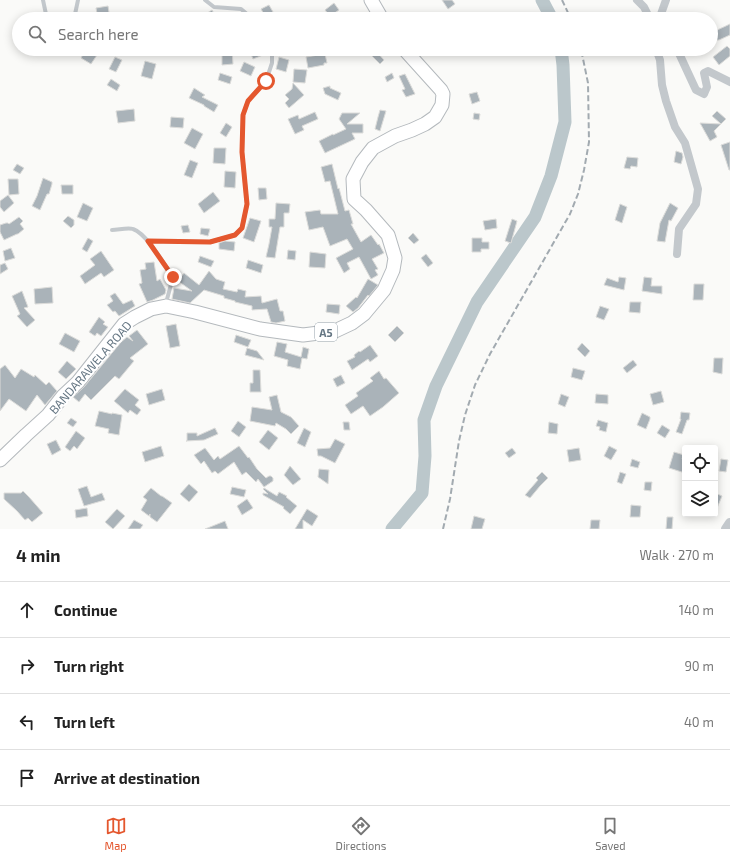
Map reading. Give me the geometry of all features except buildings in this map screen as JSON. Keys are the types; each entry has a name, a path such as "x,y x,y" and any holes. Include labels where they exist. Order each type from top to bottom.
{"highway":[{"path":"371,0 378,12"},
{"name":"BANDARAWELA ROAD","path":"0,460 48,415 63,396 78,382 124,324 151,309 166,306 195,312 260,330 303,335 335,331 352,323 364,314 384,290 393,270 395,258 388,235 354,198 352,179 362,162 373,148 394,136 425,124 435,117 442,105 442,90 410,56"}],"street":[{"path":"637,0 646,12"},
{"path":"662,12 666,0"},
{"path":"659,56 662,85 666,101 675,127 686,143 698,189 696,204 679,229 677,254"},
{"path":"680,56 696,90 704,94 706,87 704,72 708,71 730,82"},
{"path":"726,529 730,523"}],"lane":[{"path":"43,0 46,12"},
{"path":"75,12 78,0"},
{"path":"205,0 214,7 241,9 245,12"},
{"path":"148,241 210,242 235,235 242,228 247,204 242,152 243,115 248,101 266,81 272,63 272,56"},
{"path":"112,230 132,228 141,233 148,241 173,277 166,306"}],"waterway":[{"path":"542,0 548,12"},
{"path":"392,529 422,493 425,456 424,420 436,386 477,302 535,217 551,176 565,122 562,56"}],"railway":[{"path":"562,0 568,12"},
{"path":"443,529 450,499 459,441 465,415 475,385 490,354 570,214 578,194 589,142 588,83 582,56"}],"route":[{"path":"173,277 148,241 210,242 235,235 242,228 247,204 242,152 243,115 248,101 266,81"}]}
